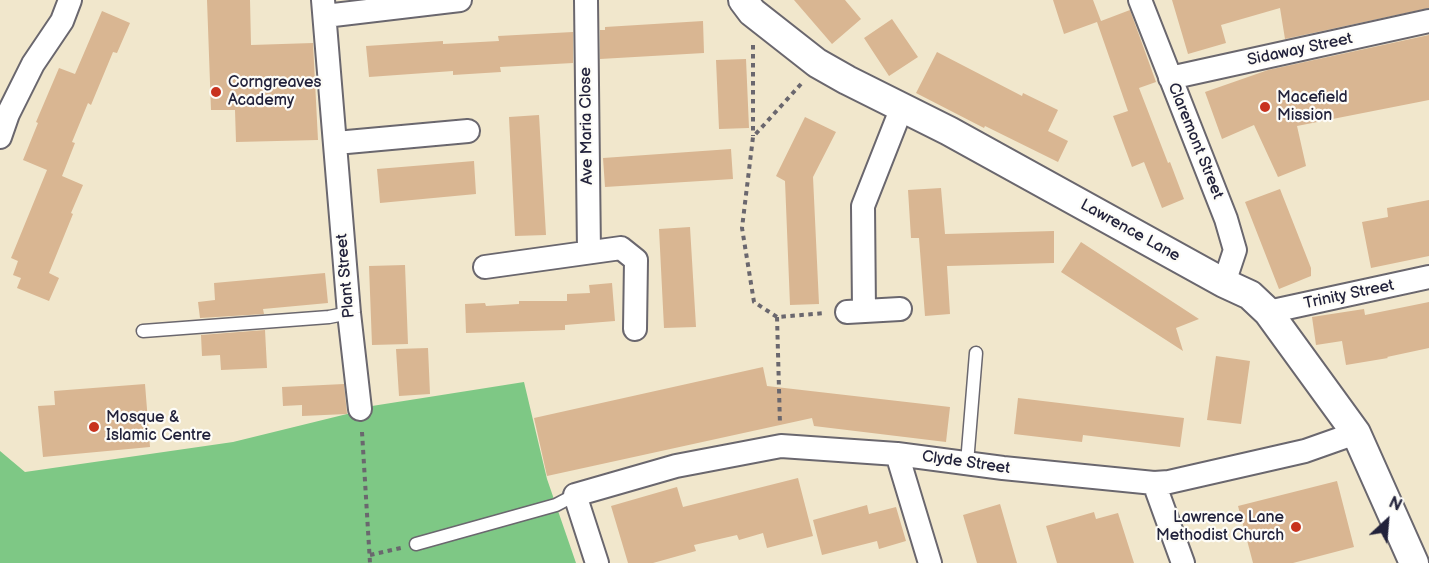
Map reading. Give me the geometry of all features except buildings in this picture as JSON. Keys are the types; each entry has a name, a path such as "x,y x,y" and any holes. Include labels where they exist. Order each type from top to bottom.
{"street":[{"path":"0,137 8,114 33,64 62,21 70,0"},
{"name":"Ave Maria Close","path":"586,0 589,252"},
{"name":"Claremont Street","path":"1140,0 1226,219 1235,250 1224,283"},
{"name":"Plant Street","path":"360,409 349,313 324,8 445,1"},
{"name":"Lawrence Lane","path":"748,6 817,63 1250,295 1268,312 1356,433 1414,563"},
{"name":"Sidaway Street","path":"1170,78 1429,21"},
{"path":"900,309 855,311 863,206 902,107"},
{"path":"336,143 468,132"},
{"path":"485,267 621,248 636,260 635,329"},
{"name":"Trinity Street","path":"1268,312 1429,277"},
{"name":"Clyde Street","path":"575,495 676,466 781,446 897,454 1154,483 1169,482 1305,452 1356,433"},
{"path":"897,454 930,563"},
{"path":"1154,483 1184,563"},
{"path":"575,495 597,563"}],"lane":[{"path":"143,331 329,317 349,313"},
{"path":"967,463 976,353"},
{"path":"416,544 556,505 575,495"}],"path":[{"path":"748,6 753,137 742,228 754,302 777,318 855,311"},
{"path":"753,137 817,63"},
{"path":"777,318 781,446"},
{"path":"360,409 370,563"},
{"path":"370,555 416,544"}],"green space":[{"path":"524,382 547,479 576,563 0,563 0,451 25,472 233,442 372,406"}],"place":[{"name":"Corngreaves Academy","path":"216,92"},
{"name":"Macefield Mission","path":"1265,107"},
{"name":"Mosque & Islamic Centre","path":"94,427"},
{"name":"Lawrence Lane Methodist Church","path":"1296,527"}]}
